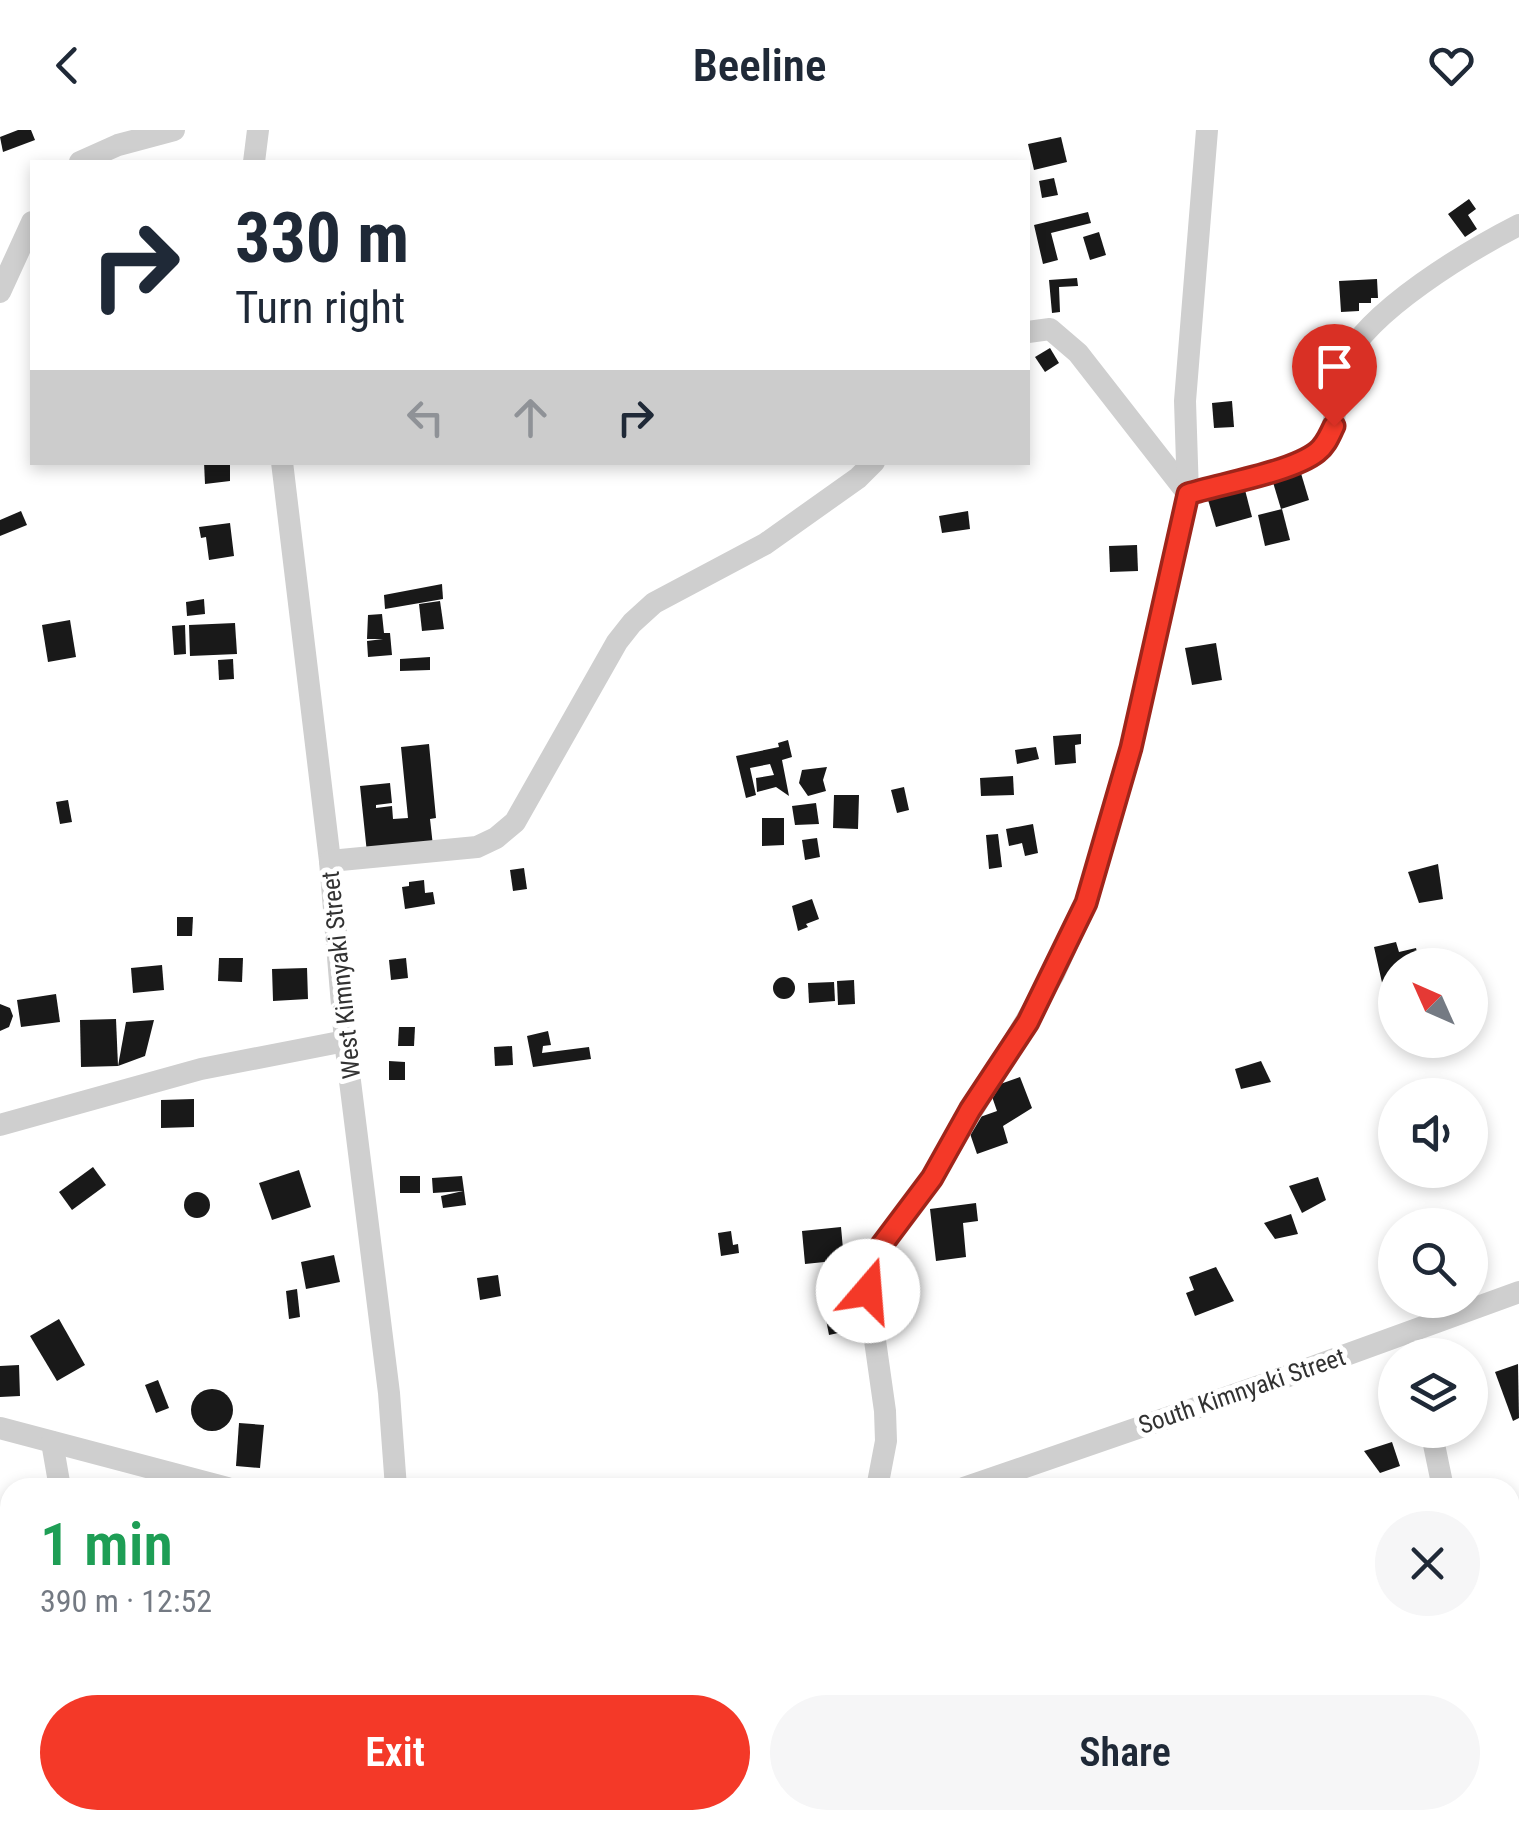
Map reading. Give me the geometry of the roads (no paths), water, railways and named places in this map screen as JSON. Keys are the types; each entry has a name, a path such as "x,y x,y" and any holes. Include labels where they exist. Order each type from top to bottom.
{"street":[{"path":"84,160 118,145 174,130"},
{"path":"254,160 258,130"},
{"path":"878,1478 886,1426 868,1291 870,1268 878,1250 932,1178 970,1110 1028,1022 1086,903 1131,748 1188,494 1185,401 1207,130"},
{"path":"1188,494 1297,463 1316,453 1334,426 1341,370 1357,344 1384,316 1436,274 1519,225"},
{"path":"0,292 30,226"},
{"path":"1030,332 1050,329 1078,353 1188,494"},
{"name":"West Kimnyaki Street","path":"282,465 330,861 344,1041 390,1393 395,1478"},
{"path":"330,861 477,846 496,838 515,822 531,798 599,673 632,623 654,603 765,544 871,465"},
{"path":"0,1126 200,1069 344,1041"},
{"name":"South Kimnyaki Street","path":"992,1478 1519,1292"},
{"path":"1412,1330 1414,1338"},
{"path":"0,1428 189,1478"},
{"path":"52,1442 58,1478"},
{"path":"1435,1448 1441,1478"}]}
